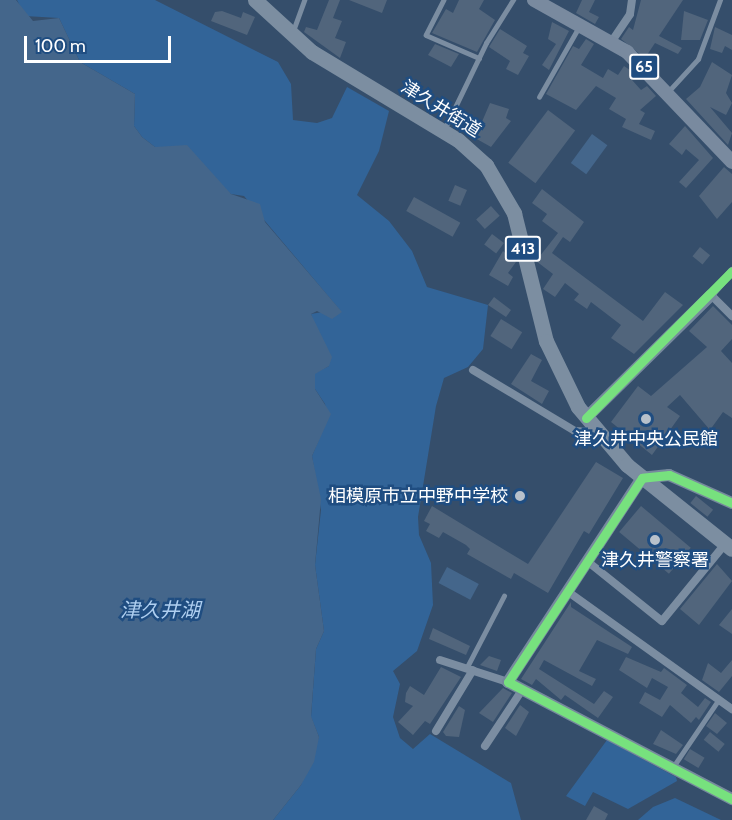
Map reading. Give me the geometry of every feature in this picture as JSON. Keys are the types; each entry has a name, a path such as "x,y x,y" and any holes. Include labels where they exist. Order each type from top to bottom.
{"highway":[{"name":"津久井街道","path":"255,0 291,36 444,130 482,160 506,194 546,341 586,418 642,478 728,547"}],"main road":[{"name":"65","path":"534,0 612,40 732,160"}],"street":[{"path":"612,40 630,14 632,0"},
{"path":"586,418 711,295 732,271"},
{"path":"711,295 732,316"},
{"path":"473,370 575,430 597,432"},
{"path":"508,682 642,478 669,475 732,502"},
{"path":"587,561 662,621 728,547"},
{"path":"567,591 732,709"},
{"path":"440,660 508,682 732,799"},
{"path":"436,731 470,668"},
{"path":"485,746 522,690"}],"lane":[{"path":"291,36 304,0"},
{"path":"444,0 426,35 479,58"},
{"path":"444,130 479,58 513,0"},
{"path":"666,93 698,59 720,0"},
{"path":"539,97 581,24"},
{"path":"470,668 504,596"},
{"path":"672,769 719,699"}],"shaded area":[{"path":"17,0 155,0 278,62 291,84 293,120 317,123 332,118 347,87 389,111 379,151 357,195 389,221 412,251 427,287 488,305 483,349 468,367 444,378 436,406 418,517 419,535 431,563 433,605 417,651 393,671 400,684 393,717 400,738 413,749 430,734 511,783 521,820 273,820 301,785 319,737 311,717 316,649 324,631 315,565 321,510 312,456 327,420 325,404 315,389 315,373 329,366 311,314 339,309 244,196 231,194 172,148 155,147 142,137 134,126 135,94 80,62 59,18 25,16"},
{"path":"607,740 676,777 677,781 628,809 593,792 585,806 566,796"},
{"path":"675,798 721,820 638,820 653,807"}],"water":[{"name":"津久井湖","path":"0,0 16,0 33,21 59,18 80,62 135,94 134,126 142,137 155,147 187,145 231,194 260,204 265,222 342,312 332,319 317,311 311,314 332,357 329,366 315,374 315,389 331,414 312,456 321,499 315,565 324,631 316,649 311,716 319,737 314,762 301,785 273,820 0,820"},
{"path":"592,134 607,145 586,174 571,163"},
{"path":"447,567 479,584 470,600 439,583"}],"building":[{"path":"329,0 340,0 333,18 342,21 335,38 346,42 340,58 304,32 306,27 317,30"},
{"path":"349,0 387,0 382,13"},
{"path":"459,0 484,0 479,9 495,20 477,52 432,33 446,9 453,13"},
{"path":"582,0 595,0 589,12 599,17 595,24 576,13"},
{"path":"641,0 683,0 659,36 682,48 678,54 655,43 645,58 621,39 629,27 633,30"},
{"path":"222,11 241,18 243,12 255,17 247,35 211,21 215,12"},
{"path":"684,11 708,20 700,40 681,40"},
{"path":"552,22 569,31 549,70 542,65 556,44 548,39"},
{"path":"715,27 732,35 732,50 725,46 722,53 710,49"},
{"path":"500,29 527,46 523,53 529,56 518,75 506,69 510,61 489,47"},
{"path":"586,39 594,44 581,65 603,78 608,69 618,75 624,66 636,74 632,80 641,90 647,86 656,96 640,110 645,113 639,124 655,131 651,140 622,127 626,119 609,109 616,98 596,86 576,110 546,94 573,46 579,49"},
{"path":"435,44 459,54 451,67 428,55"},
{"path":"712,62 732,75 726,93 732,103 726,115 710,107 732,133 728,145 686,99 700,87"},
{"path":"490,103 509,109 506,118 511,121 491,147 475,138"},
{"path":"548,110 575,130 535,183 508,163"},
{"path":"685,126 713,158 686,188 679,182 699,160 686,149 682,155 669,144"},
{"path":"724,167 732,174 732,202 717,219 699,196"},
{"path":"455,185 467,190 460,206 448,201"},
{"path":"542,189 584,222 570,242 563,237 552,253 643,321 665,292 683,305 634,354 611,338 621,325 591,302 587,309 574,300 579,294 565,283 555,297 543,289 553,274 536,261 558,233 542,221 547,214 532,203"},
{"path":"414,197 460,223 453,237 406,211"},
{"path":"491,206 500,216 485,229 476,219"},
{"path":"492,234 504,243 496,253 484,244"},
{"path":"700,247 710,255 703,265 692,256"},
{"path":"503,251 516,262 508,273 513,277 508,286 489,275"},
{"path":"494,297 511,310 506,317 488,305"},
{"path":"713,306 732,325 732,339 721,351 732,363 732,418 723,412 710,430 680,395 667,407 680,416 652,455 611,422 638,386 651,396 707,347 689,331"},
{"path":"501,319 522,332 512,349 490,336"},
{"path":"531,354 542,360 531,381 549,391 542,404 511,384"},
{"path":"596,462 623,478 589,534 584,531 548,593 514,573 511,579 467,554 470,549 466,545 443,532 439,538 426,531 430,524 424,521 432,506 528,564"},
{"path":"696,496 713,510 707,517 690,503"},
{"name":"津久井警察署","path":"641,506 691,548 669,574 619,532"},
{"path":"717,564 732,581 699,625 680,609"},
{"path":"571,602 571,607 632,647 628,654 597,640 579,671 596,679 592,686 544,660 539,669 594,704 604,691 613,697 598,718 565,695 561,700 536,679 532,685 521,679"},
{"path":"732,609 732,634 719,625"},
{"path":"433,628 470,646 466,655 429,639"},
{"path":"489,656 501,660 497,671 480,665"},
{"path":"626,657 661,672 664,668 687,685 681,693 698,707 705,698 711,702 699,720 696,717 691,723 670,705 662,717 639,703 645,692 660,700 668,687 652,678 647,688 619,670"},
{"path":"732,660 732,676 719,692 702,680 708,663 721,673"},
{"path":"441,667 461,677 430,724 425,721 413,735 398,722 413,706 405,702 406,693 410,686 424,695"},
{"path":"503,688 512,693 493,722 479,713"},
{"path":"520,705 529,712 516,736 505,728"},
{"path":"459,706 465,710 459,737 446,736 443,732"},
{"path":"715,713 727,723 717,734 706,726"},
{"path":"661,730 683,745 676,754 653,744"},
{"path":"710,732 725,744 718,752 704,740"},
{"path":"690,749 705,758 698,768 684,759"},
{"path":"594,806 608,814 605,820 586,820"}],"cycle path":[{"path":"586,418 732,271"},
{"path":"732,503 669,475 642,478 508,682 732,799"}],"place":[{"name":"津久井中央公民館","path":"646,419"},
{"name":"相模原市立中野中学校","path":"520,496"},
{"name":"津久井警察署","path":"655,540"}]}
